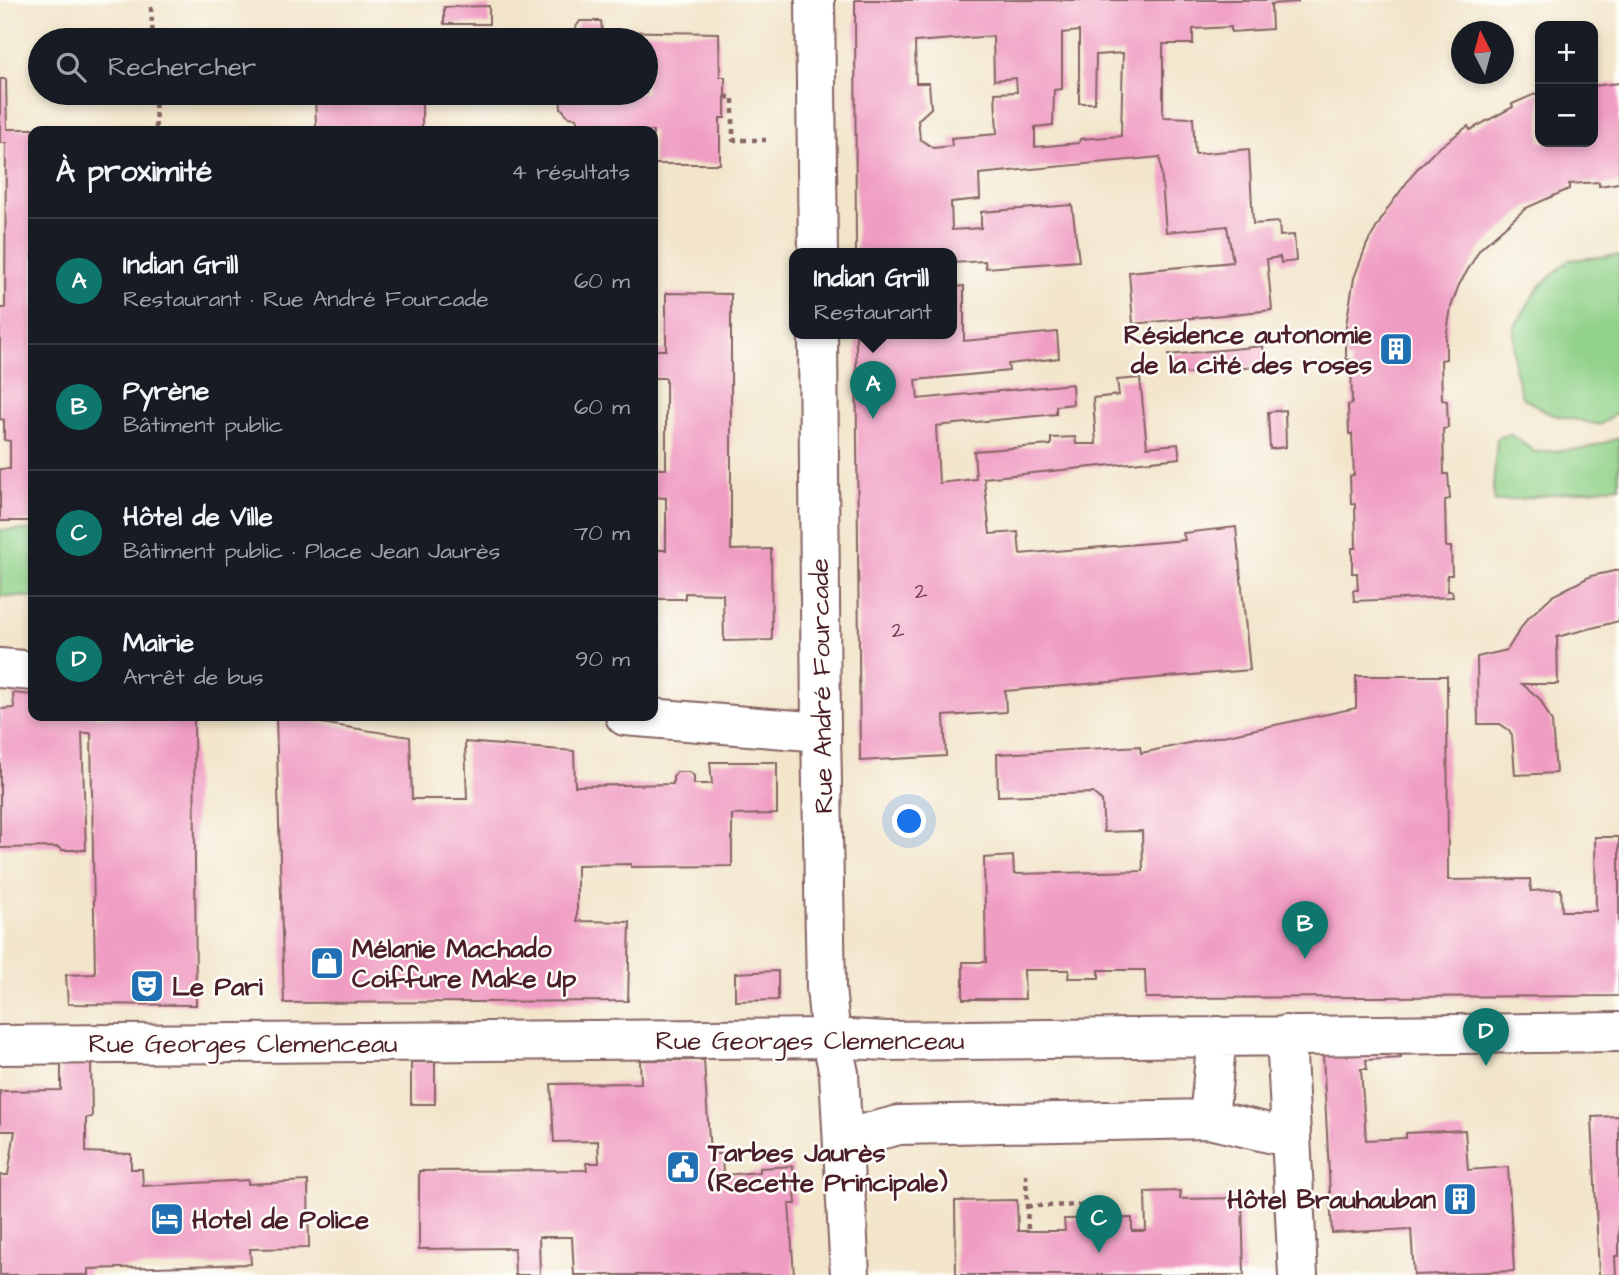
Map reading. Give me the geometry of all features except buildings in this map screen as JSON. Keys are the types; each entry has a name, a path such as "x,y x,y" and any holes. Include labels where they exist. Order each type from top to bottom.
{"street":[{"path":"816,0 818,248"},
{"name":"Rue André Fourcade","path":"818,339 826,988 831,1038 839,1073 850,1275"},
{"path":"0,668 28,671"},
{"path":"658,719 821,732"},
{"name":"Rue Georges Clemenceau","path":"0,1045 831,1038 887,1041 1619,1032"},
{"path":"1209,1119 1217,1035"},
{"path":"1286,1035 1298,1275"},
{"path":"843,1139 899,1125 1209,1119 1291,1138"}],"path":[{"path":"151,7 152,28"},
{"path":"725,97 733,97 733,140 766,140"},
{"path":"155,105 156,126"},
{"path":"1026,1174 1028,1231"},
{"path":"1027,1206 1099,1205 1100,1218"}],"green space":[{"path":"1619,255 1619,411 1600,425 1550,414 1522,397 1514,368 1514,327 1539,287 1569,260"},
{"path":"1510,434 1535,452 1584,449 1619,438 1619,486 1495,502 1493,488 1497,438"},
{"path":"0,530 28,530 28,597 0,596"}],"place":[{"name":"Résidence autonomie de la cité des roses","path":"1396,349"},
{"name":"Indian Grill","path":"873,419"},
{"name":"Pyrène","path":"1305,959"},
{"name":"Mélanie Machado Coiffure Make Up","path":"327,963"},
{"name":"Le Pari","path":"147,986"},
{"name":"Mairie","path":"1486,1066"},
{"name":"Tarbes Jaurès (Recette Principale)","path":"683,1167"},
{"name":"Hôtel Brauhauban","path":"1460,1199"},
{"name":"Hotel de Police","path":"167,1219"},
{"name":"Hôtel de Ville","path":"1099,1253"}]}
